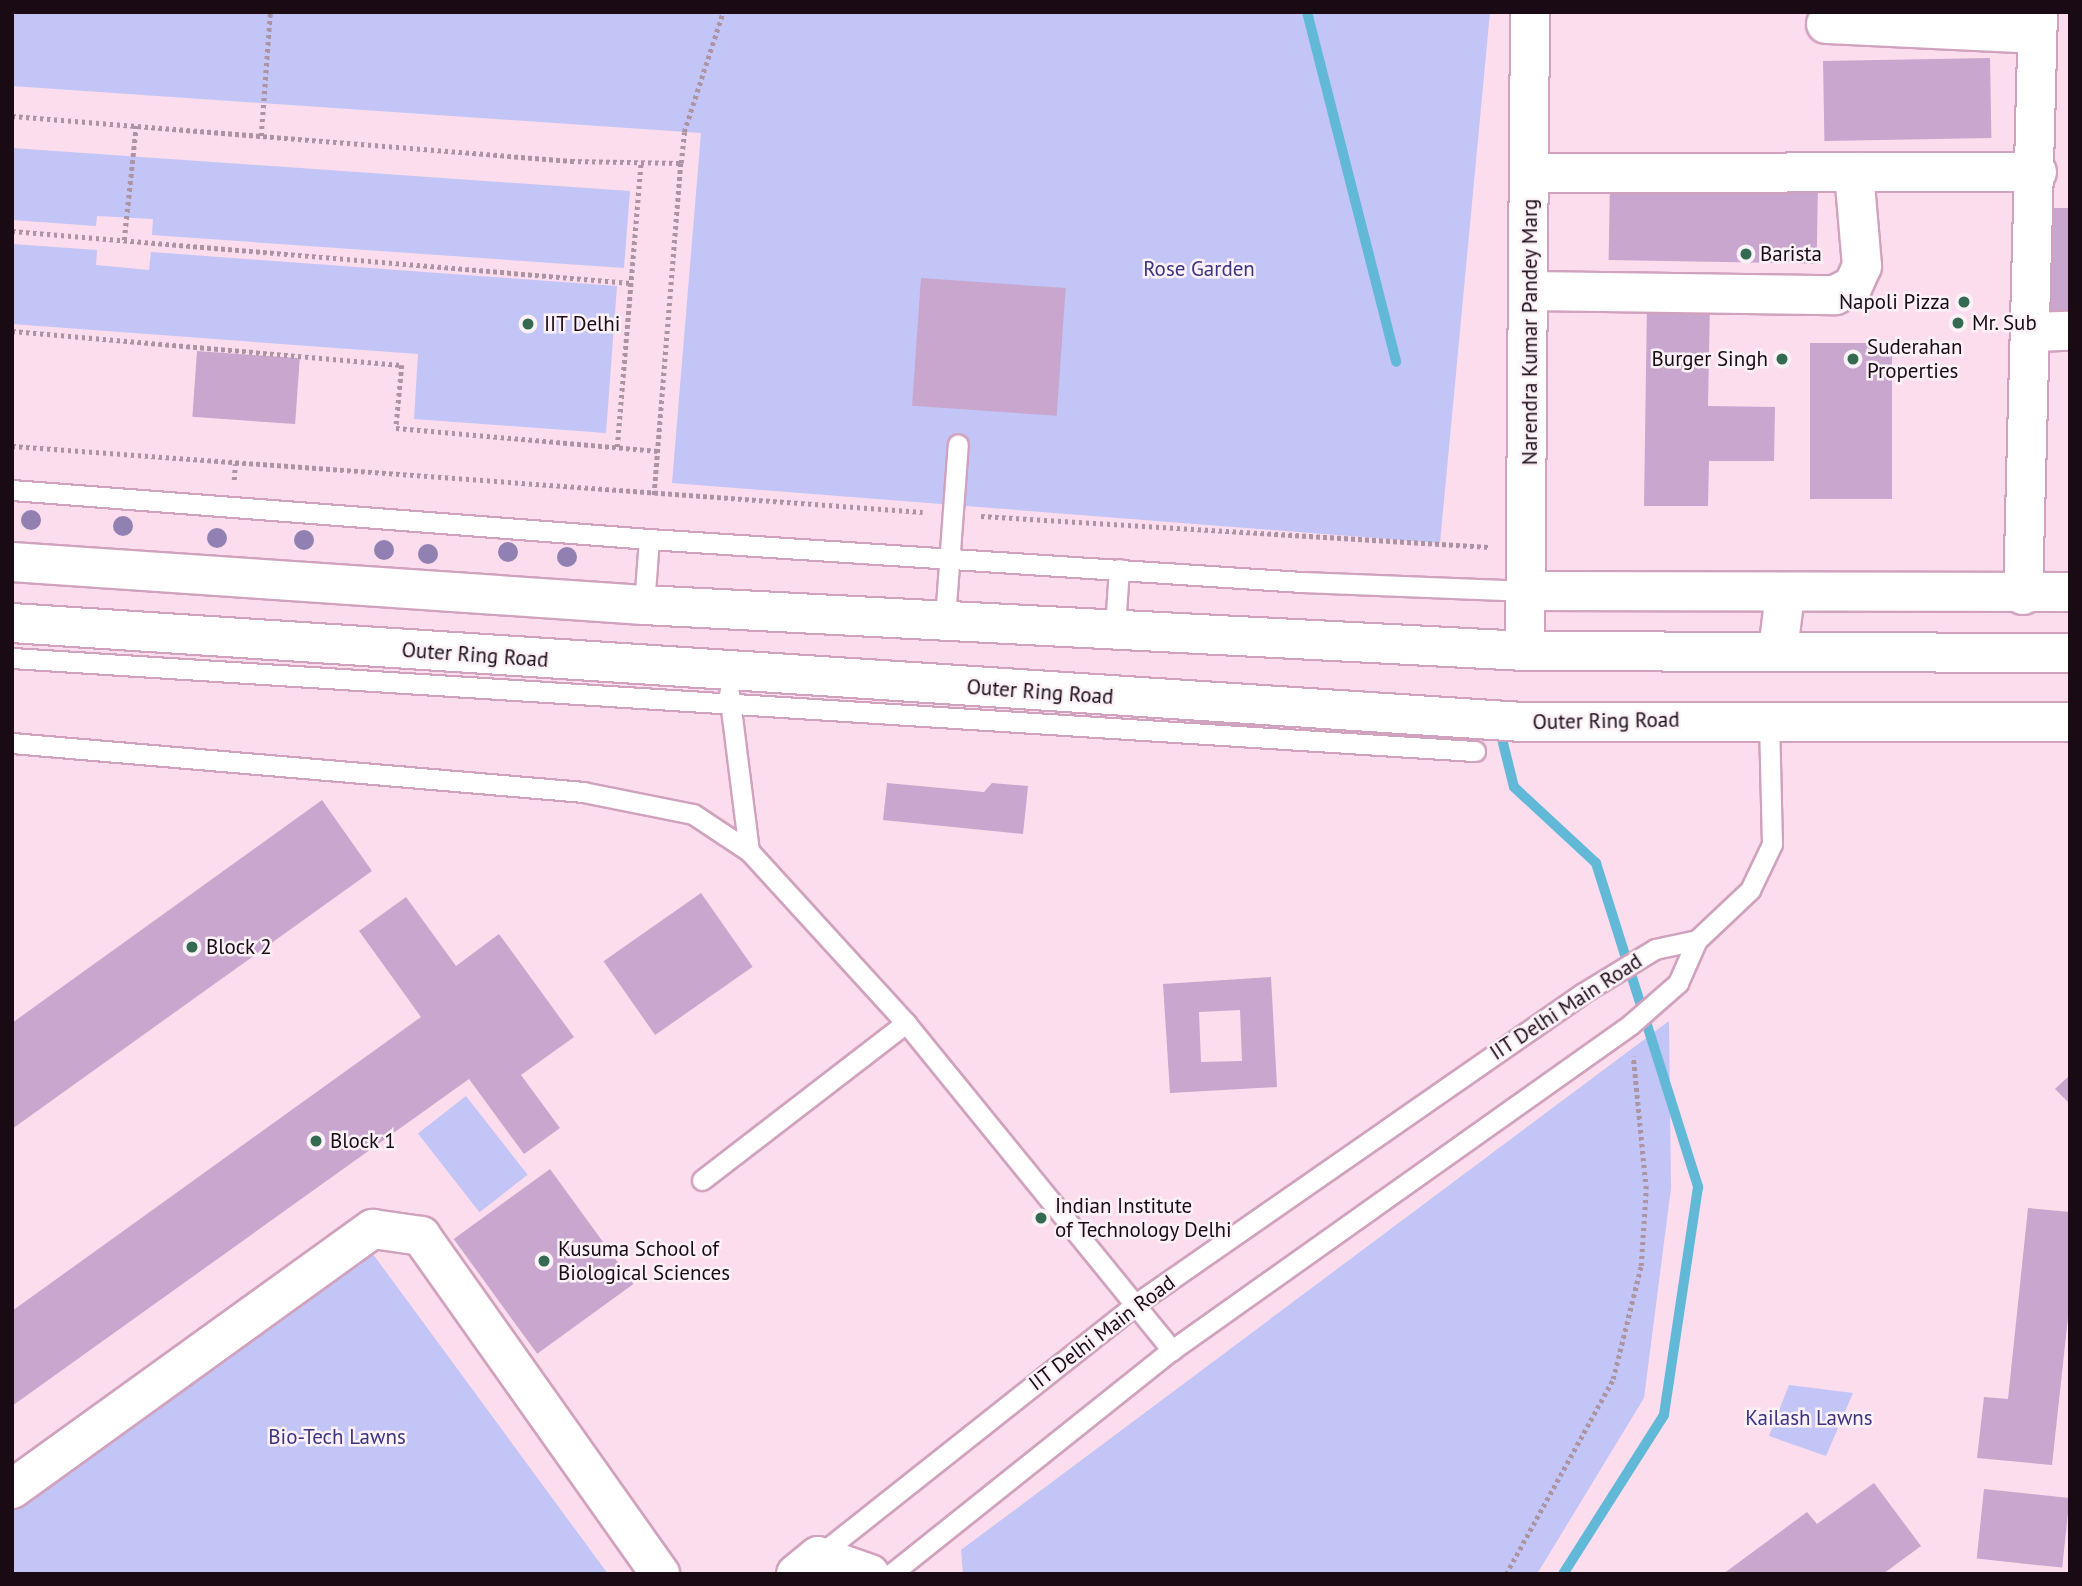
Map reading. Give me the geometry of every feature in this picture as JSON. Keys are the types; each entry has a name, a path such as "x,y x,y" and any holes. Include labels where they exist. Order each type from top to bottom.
{"main road":[{"name":"Narendra Kumar Pandey Marg","path":"1525,650 1529,590 1530,12"},
{"path":"1826,24 2037,23 2047,182 2032,332 2023,595"},
{"path":"1530,173 1854,173 2047,182"},
{"path":"1531,291 1835,295 1853,286 1862,266 1854,173"},
{"path":"2032,332 2070,331"},
{"path":"12,562 644,605 1525,650 2070,653"},
{"path":"1529,590 2023,595 2070,592"},
{"path":"1778,651 1785,593"},
{"name":"Outer Ring Road","path":"12,623 728,688 1127,697 1524,722 1769,719 2070,722"},
{"path":"12,1489 373,1229 421,1236 660,1574"},
{"path":"807,1565 870,1574"}],"lane":[{"path":"945,619 958,444"},
{"path":"12,490 949,559 1529,590"},
{"path":"644,605 649,539"},
{"path":"1115,627 1119,569"},
{"path":"12,658 728,688 1103,728 1475,751"},
{"path":"728,688 749,851"},
{"path":"1103,728 1127,697"},
{"path":"1697,940 1750,890 1772,844 1769,719"},
{"path":"12,743 583,792 693,814 749,851 906,1023 1137,1303 1172,1350"},
{"name":"IIT Delhi Main Road","path":"807,1565 1137,1303 1612,975 1644,956 1697,940"},
{"name":"IIT Delhi Main Road","path":"891,1574 1172,1350 1631,1024 1678,983 1697,940"},
{"path":"702,1181 906,1023"}],"path":[{"path":"261,136 270,12"},
{"path":"654,496 684,132 723,12"},
{"path":"12,116 641,163 681,163"},
{"path":"124,240 135,126"},
{"path":"617,447 641,163"},
{"path":"12,231 631,283"},
{"path":"12,331 402,365 396,428 658,451"},
{"path":"12,446 654,496 932,513"},
{"path":"973,516 1529,550"},
{"path":"1506,1574 1614,1379 1641,1266 1646,1189 1631,1024"}],"green space":[{"name":"Rose Garden","path":"12,12 1490,12 1440,543 672,483 701,133 12,86"},
{"path":"12,148 630,191 624,268 152,235 153,219 97,216 96,226 12,220"},
{"path":"12,244 97,250 96,265 149,270 151,252 617,286 606,433 414,419 418,354 12,324"},
{"path":"1669,1021 1671,1188 1644,1398 1537,1574 963,1574 961,1550"},
{"path":"466,1096 528,1175 479,1212 418,1134"},
{"name":"Bio-Tech Lawns","path":"367,1246 608,1574 12,1574 12,1505"},
{"name":"Kailash Lawns","path":"1789,1385 1853,1393 1826,1456 1769,1436"}],"building":[{"path":"1990,58 1991,138 1824,141 1823,61"},
{"path":"1610,181 1818,185 1817,264 1609,260"},
{"path":"2049,208 2070,208 2070,324 2049,324"},
{"path":"921,278 1066,288 1057,416 912,406"},
{"path":"1647,301 1710,302 1708,406 1775,407 1774,461 1709,461 1708,506 1644,506"},
{"path":"1810,343 1892,343 1892,499 1810,499"},
{"path":"197,351 300,358 295,424 192,417"},
{"path":"1190,707 1260,709 1259,726 1189,724"},
{"path":"887,783 984,792 992,783 1028,786 1023,834 883,820"},
{"name":"Block 2","path":"322,800 372,871 12,1129 12,1023"},
{"path":"701,893 753,967 655,1035 604,961"},
{"name":"Block 1","path":"406,897 456,966 499,934 574,1037 521,1075 560,1128 524,1154 469,1079 12,1406 12,1311 421,1017 359,931"},
{"path":"1271,977 1277,1087 1170,1093 1163,984","holes":["1240,1010 1242,1061 1201,1062 1199,1012"]},
{"path":"2070,1075 2070,1104 2055,1089"},
{"name":"Kusuma School of Biological Sciences","path":"550,1169 633,1284 537,1354 454,1239"},
{"path":"2028,1208 2070,1212 2070,1299 2052,1465 1977,1458 1984,1397 2008,1399"},
{"path":"1874,1483 1921,1546 1883,1574 1723,1574 1807,1512 1817,1524"},
{"path":"1984,1489 2070,1498 2062,1568 1977,1559"}],"waterway":[{"path":"1307,12 1396,362"},
{"path":"1503,743 1514,787 1596,863 1698,1187 1664,1415 1563,1574"}],"place":[{"name":"Barista","path":"1746,254"},
{"name":"Napoli Pizza","path":"1964,302"},
{"name":"Mr. Sub","path":"1958,323"},
{"name":"IIT Delhi","path":"528,324"},
{"name":"Burger Singh","path":"1782,359"},
{"name":"Suderahan Properties","path":"1853,359"},
{"name":"Block 2","path":"192,947"},
{"name":"Block 1","path":"316,1141"},
{"name":"Indian Institute of Technology Delhi","path":"1041,1218"},
{"name":"Kusuma School of Biological Sciences","path":"544,1261"}]}
